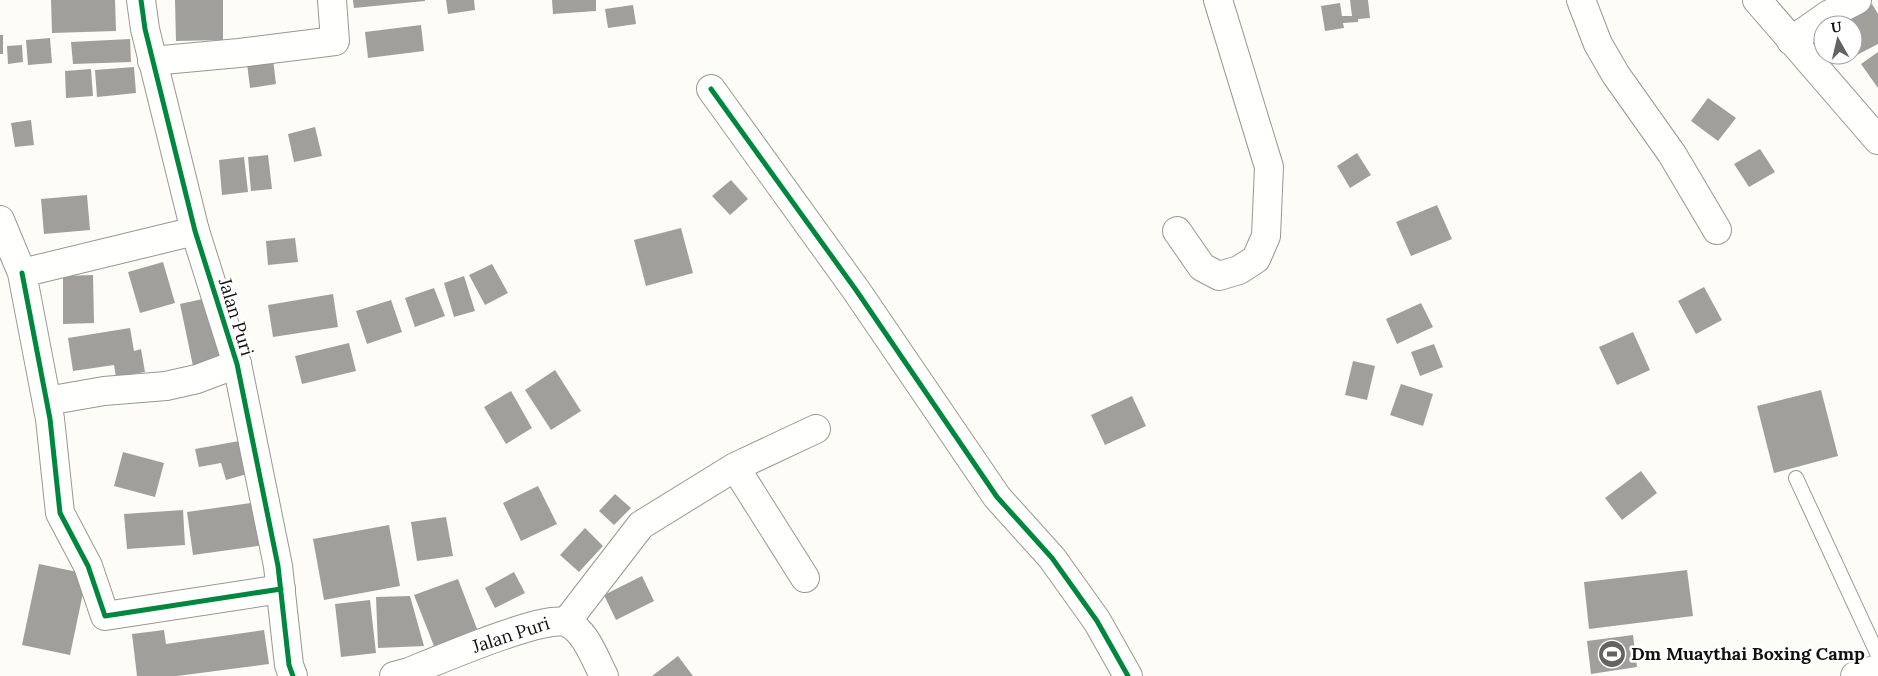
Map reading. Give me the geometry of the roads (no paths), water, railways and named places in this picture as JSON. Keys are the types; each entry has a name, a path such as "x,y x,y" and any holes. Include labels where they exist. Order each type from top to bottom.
{"street":[{"name":"Jalan Puri","path":"141,0 152,61 195,231 237,364 278,566 289,665 292,676"},
{"path":"152,61 335,41 332,0"},
{"path":"1177,230 1202,268 1219,276 1239,270 1256,259 1266,236 1269,167 1218,0"},
{"path":"1581,0 1598,44 1616,75 1672,154 1717,230"},
{"path":"1757,0 1878,140"},
{"path":"1791,40 1828,15 1857,0"},
{"path":"712,88 856,290 997,497 1052,558 1097,621 1128,676"},
{"path":"0,220 22,273 47,401 60,512 88,566 104,616 281,589"},
{"path":"22,273 195,231"},
{"path":"47,401 104,391 166,386 197,379 237,364"},
{"path":"567,622 641,525 735,467 816,430"},
{"path":"735,467 805,578"},
{"name":"Jalan Puri","path":"394,676 409,672 525,627 556,620 567,622 576,629 604,676"},
{"path":"1855,676 1878,669"}],"lane":[{"path":"1796,478 1878,655"}],"place":[{"name":"Dm Muaythai Boxing Camp","path":"1612,654"}]}
